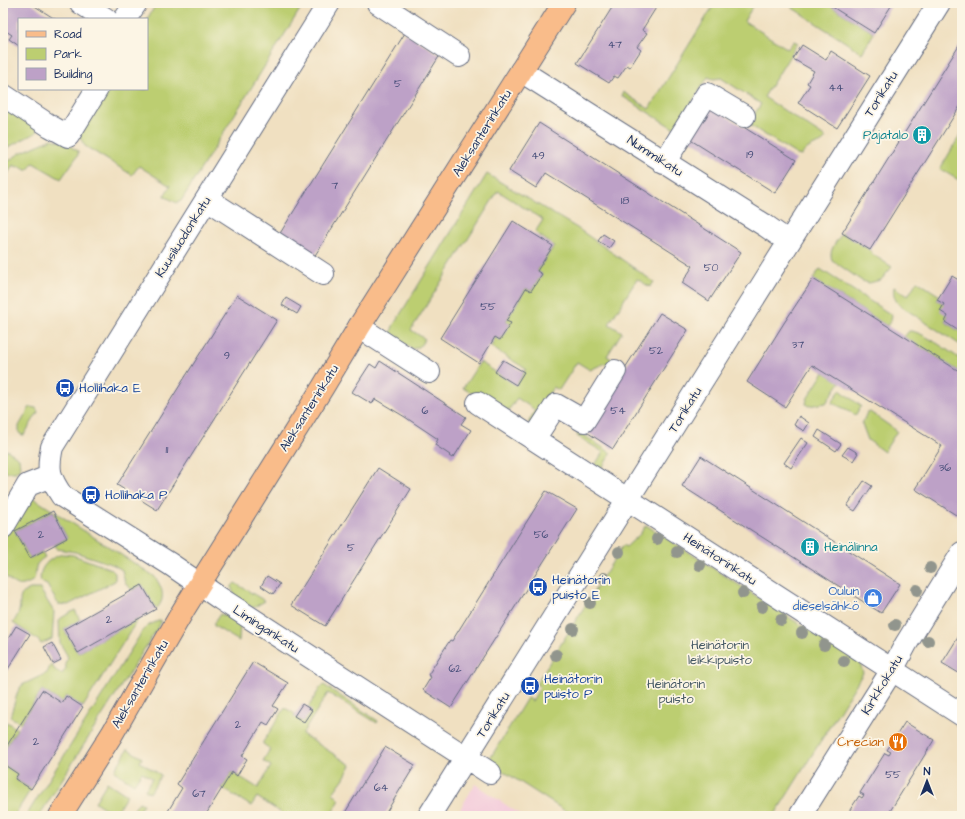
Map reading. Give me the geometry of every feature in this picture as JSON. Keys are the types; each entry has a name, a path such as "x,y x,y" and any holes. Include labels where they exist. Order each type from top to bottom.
{"main road":[{"name":"Aleksanterinkatu","path":"60,816 112,734 200,585 359,327 564,3"}],"street":[{"path":"81,3 104,18"},
{"path":"127,18 136,3"},
{"name":"Kuusiluodonkatu","path":"51,476 49,462 52,447 329,3"},
{"path":"378,3 459,56"},
{"name":"Torikatu","path":"429,816 940,3"},
{"name":"Nummikatu","path":"521,71 789,242"},
{"path":"3,96 68,136 96,90"},
{"path":"664,163 707,94 744,116"},
{"path":"207,199 323,274"},
{"path":"359,327 429,372"},
{"path":"534,439 556,404 584,421 615,371"},
{"name":"Heinätorinkatu","path":"478,403 629,499 962,716"},
{"path":"3,527 28,486 51,476"},
{"name":"Limingankatu","path":"51,476 62,496 170,564 490,773"},
{"name":"Kirkkokatu","path":"800,816 892,670 906,644 962,553"}],"shaded area":[{"path":"475,784 518,813 523,816 456,816"}],"green space":[{"path":"157,3 304,3 181,201 177,203 164,196 170,186 139,166 132,175 85,146 79,136 102,90 148,90 148,18"},
{"path":"715,3 755,3 744,21 788,49 794,41 798,43 764,97 826,138 808,149 801,156 797,155 748,124 761,104 721,78 713,79 708,77 677,126 673,128 622,96 623,92 649,109"},
{"path":"794,3 826,3 874,33 862,53 791,7"},
{"path":"3,103 37,129 37,132 3,150"},
{"path":"962,132 962,182 940,169"},
{"path":"52,139 63,142 78,151 78,155 61,179 33,163 27,171 19,166 17,167 13,165 3,182 4,164 20,153"},
{"path":"487,174 577,228 654,282 650,287 637,279 609,324 622,332 607,356 624,367 622,371 605,363 590,370 577,362 559,390 553,387 544,402 549,405 533,426 529,423 529,421 535,410 517,398 508,411 485,401 463,388 480,362 516,385 526,369 491,347 495,337 500,340 510,324 506,321 526,288 531,291 542,274 537,271 554,246 535,232 543,220 498,191 411,330 425,339 419,347 413,349 394,337 391,332 393,326"},
{"path":"842,233 870,250 872,254 892,267 881,280 869,283 862,281 832,260 832,249"},
{"path":"820,269 892,315 887,326 813,279"},
{"path":"917,281 940,296 937,300 944,304 948,316 945,322 962,333 962,346 899,305 894,296 894,287 908,296"},
{"path":"909,331 921,334 944,347 962,360 962,373 904,337"},
{"path":"824,372 840,382 826,403 808,406 806,404 807,399"},
{"path":"840,390 861,406 855,416 850,411 832,403"},
{"path":"30,407 36,408 38,412 24,435 22,435 19,433 19,426"},
{"path":"867,412 870,412 897,431 884,452 868,440 862,424"},
{"path":"579,432 611,453 600,470 595,465 603,452 577,436"},
{"path":"7,450 19,458 20,468 16,472 3,472 3,452"},
{"path":"30,496 154,576 162,592 161,601 156,609 142,585 132,590 125,583 122,570 114,565 75,552 57,549 55,545 67,538 53,511 15,531 30,558 42,552 45,557 36,567 34,580 24,585 17,585 3,574 3,539"},
{"name":"Heinätorin puisto","path":"646,525 860,663 863,673 774,816 573,816 492,764 490,760 527,698 532,701 540,687 536,684 623,545 626,547 640,534"},
{"path":"64,554 73,555 111,569 115,573 115,581 68,605 58,604 47,585 41,582 40,577 43,568 50,560"},
{"path":"235,583 265,601 253,608 236,596 232,590 232,586"},
{"path":"30,589 40,589 54,612 52,639 41,644 38,640 13,623 19,613 21,596"},
{"path":"75,610 80,620 64,629 78,653 138,619 83,707 66,696 62,703 42,690 21,723 10,717 18,691 22,685 47,673 51,664 55,670 62,674 66,668 65,662 68,659 60,643 59,621 61,618"},
{"path":"220,614 227,616 240,625 239,641 214,626 214,623"},
{"path":"162,621 39,816 26,816 142,632 149,625"},
{"path":"324,685 378,721 377,723 328,693 302,734 351,765 333,793 340,800 330,816 286,816 257,797 251,806 222,788 232,772 258,788 271,766 263,761 270,749 263,744 263,742 285,708 304,722 311,710 308,708 320,688"},
{"path":"7,722 17,729 3,752 3,730"},
{"path":"128,749 142,758 140,762 161,775 150,793 145,790 152,778 142,772 134,784 114,771"},
{"path":"3,764 18,774 15,779 31,789 14,816 3,816"},
{"path":"107,782 127,795 119,808 130,815 139,802 143,804 136,816 117,816 95,802"}],"building":[{"path":"3,3 30,3 53,18 18,18 18,45 9,39 12,35 3,29"},
{"path":"615,3 659,3 642,30 647,33 637,47 641,50 630,67 627,65 618,78 614,76 609,83 577,63"},
{"path":"826,3 893,3 874,33"},
{"path":"405,33 440,55 314,257 279,235"},
{"name":"Pajatalo","path":"962,41 962,103 870,250 842,233"},
{"path":"802,45 826,60 831,51 870,76 837,128 798,103 810,85 807,83 814,71 793,59"},
{"path":"710,106 796,160 775,193 689,139"},
{"path":"539,123 741,252 709,301 682,283 693,266 546,173 536,188 509,171"},
{"path":"513,221 553,246 537,271 542,274 531,291 526,288 506,321 511,323 500,340 495,337 479,363 440,338"},
{"path":"603,234 614,241 609,248 598,241"},
{"path":"952,276 962,282 962,333 945,322 948,316 940,311 944,304 937,300"},
{"path":"813,279 962,373 962,505 956,515 915,489 942,446 812,365 785,407 747,382"},
{"path":"237,295 277,320 157,510 117,485"},
{"path":"286,298 301,307 297,314 282,305"},
{"path":"660,313 688,330 613,449 585,431"},
{"path":"503,360 524,372 516,385 495,372"},
{"path":"380,361 466,417 461,424 471,430 454,457 453,456 452,458 435,445 438,439 405,417 375,399 372,404 352,392 370,364 376,368"},
{"path":"799,416 809,423 804,431 794,425"},
{"path":"819,430 841,444 836,451 815,437"},
{"path":"801,438 808,443 791,468 784,463"},
{"path":"848,447 858,453 853,461 842,455"},
{"name":"Heinälinna","path":"701,456 900,584 881,613 682,486"},
{"path":"378,468 411,489 325,626 291,605"},
{"path":"864,481 872,486 855,511 847,506"},
{"path":"546,491 577,509 451,708 423,690 431,677 428,675 450,640 452,641"},
{"path":"53,511 67,538 30,558 15,531"},
{"path":"267,576 280,584 273,594 261,586"},
{"path":"142,585 156,609 78,653 64,629"},
{"path":"16,626 30,634 3,677 3,647"},
{"path":"962,631 962,675 942,663"},
{"path":"52,643 61,660 53,664 44,647"},
{"path":"253,662 288,683 273,706 278,709 268,725 263,722 242,756 247,759 237,776 232,772 205,816 165,816 182,788 177,784"},
{"path":"42,690 62,703 66,696 83,707 31,789 15,779 18,774 3,764 3,752"},
{"path":"302,704 312,710 304,722 294,716"},
{"path":"905,722 934,740 887,816 846,816 859,796 862,798 864,795 860,793 885,753 889,755 891,752 887,750"},
{"path":"385,747 415,765 384,816 343,816"}],"place":[{"name":"Pajatalo","path":"922,135"},
{"name":"Hollihaka E","path":"65,388"},
{"name":"Hollihaka P","path":"91,495"},
{"name":"Heinälinna","path":"810,547"},
{"name":"Heinätorin puisto E","path":"538,587"},
{"name":"Oulun dieselsähkö","path":"873,598"},
{"name":"Heinätorin puisto P","path":"530,686"},
{"name":"Crecian","path":"898,742"}],"park label":[{"name":"Heinätorin leikkipuisto","path":"720,652"}]}
